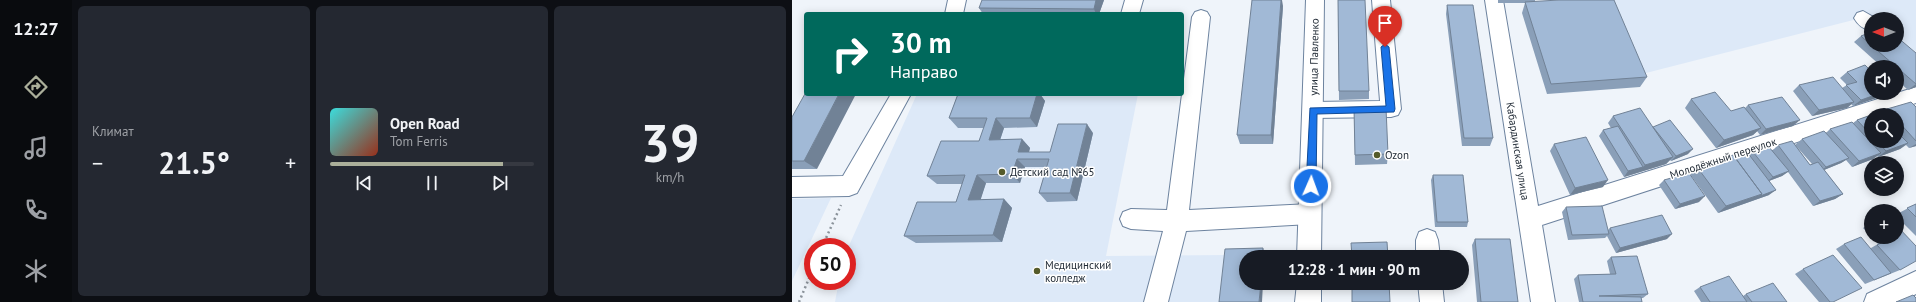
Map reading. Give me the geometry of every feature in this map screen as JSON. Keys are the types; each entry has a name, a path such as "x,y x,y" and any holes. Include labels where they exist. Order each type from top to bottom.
{"main road":[{"name":"улица Павленко","path":"1309,250 1315,0"},
{"path":"1308,302 1309,290"}],"street":[{"path":"954,12 956,0"},
{"path":"1131,12 1134,0"},
{"path":"1313,110 1391,109 1381,0"},
{"name":"Кабардинская улица","path":"1494,0 1543,302"},
{"path":"1156,302 1177,221 1201,17"},
{"name":"Молодёжный переулок","path":"1529,219 1916,95"},
{"path":"792,187 849,186 900,96"},
{"path":"1131,219 1177,221 1310,214"},
{"path":"1876,302 1916,282"},
{"path":"1431,290 1432,302"}],"path":[{"path":"826,238 849,186"},
{"path":"799,302 804,290"}],"shaded area":[{"path":"1607,0 1916,0 1916,52 1904,43 1904,12 1864,12 1864,17 1642,74"},
{"name":"Детский сад №65","path":"916,96 1138,96 1106,256 1228,255 1223,302 835,302 837,290 856,290 856,238 852,238"},
{"path":"831,198 812,238 804,238 804,255 792,281 792,199"}],"building":[{"path":"982,0 1096,0 1094,9 979,8"},
{"path":"1252,0 1281,0 1271,135 1237,135"},
{"path":"1338,0 1365,0 1369,91 1339,91"},
{"path":"1559,0 1614,0 1647,77 1551,84 1525,2"},
{"path":"1447,5 1473,5 1493,138 1464,138"},
{"path":"1904,43 1916,53 1916,84 1904,74 1904,60 1888,60 1879,52 1904,52"},
{"path":"1864,65 1864,99 1861,100 1846,85 1857,82 1847,72"},
{"path":"1833,77 1854,102 1819,110 1799,85"},
{"path":"1715,92 1731,111 1744,107 1761,128 1724,140 1691,99"},
{"path":"804,96 838,96 804,161 792,161 792,117"},
{"path":"957,96 1036,96 1030,118 996,118 989,140 1022,139 1018,152 1050,152 1058,124 1087,124 1070,193 1039,193 1049,159 1017,159 1012,174 977,175 968,200 1004,199 993,235 904,236 917,202 956,202 965,175 927,176 941,141 979,141 987,118 949,118"},
{"path":"1782,97 1800,120 1766,129 1748,105"},
{"path":"1911,102 1916,107 1916,141 1904,128 1904,108 1890,108"},
{"path":"1386,108 1388,154 1355,155 1354,109"},
{"path":"1640,108 1673,157 1645,165 1613,116"},
{"path":"1864,118 1864,128 1857,120"},
{"path":"1670,120 1693,149 1676,156 1653,127"},
{"path":"1852,122 1864,135 1864,148 1876,148 1881,153 1873,156 1864,156 1864,159 1859,161 1830,129"},
{"path":"1618,126 1643,167 1628,171 1603,130"},
{"path":"1824,131 1849,158 1826,167 1802,139"},
{"path":"1586,137 1608,180 1575,188 1554,144"},
{"path":"1904,139 1908,143 1904,144"},
{"path":"1792,141 1810,165 1818,162 1843,194 1820,201 1778,145"},
{"path":"1769,147 1789,171 1773,177 1753,152"},
{"path":"1883,148 1894,148 1886,151"},
{"path":"1747,152 1776,190 1760,196 1762,194 1734,156"},
{"path":"1733,155 1762,194 1726,206 1697,167"},
{"path":"1689,173 1705,196 1680,204 1664,180"},
{"path":"1433,175 1463,175 1468,222 1437,222"},
{"path":"1916,204 1916,217 1907,208"},
{"path":"1602,206 1609,234 1572,235 1566,207"},
{"path":"1662,215 1672,234 1620,248 1610,228"},
{"path":"1904,233 1916,246 1916,261 1900,270 1877,245 1904,244"},
{"path":"1861,237 1864,241 1864,244 1867,244 1891,273 1874,280 1844,244"},
{"path":"1475,239 1510,239 1518,302 1481,302"},
{"path":"1387,242 1388,250 1352,250 1351,243"},
{"path":"1263,248 1263,250 1239,250 1239,290 1260,290 1259,302 1219,302 1225,249"},
{"path":"1833,255 1862,288 1833,302 1830,302 1803,269"},
{"path":"1637,256 1648,294 1599,296 1641,297 1642,302 1583,302 1578,275 1616,274 1611,257"},
{"path":"1729,276 1747,302 1710,302 1700,287"},
{"path":"1773,283 1787,302 1752,302 1746,294"},
{"path":"1352,290 1389,290 1390,302 1352,302"},
{"path":"1913,295 1916,298 1916,302 1896,302"}],"place":[{"name":"Ozon","path":"1377,155"},
{"name":"Детский сад №65","path":"1002,172"},
{"name":"Медицинский колледж","path":"1037,271"}],"route":[{"path":"1311,186 1313,110 1391,109 1385,47"}]}
